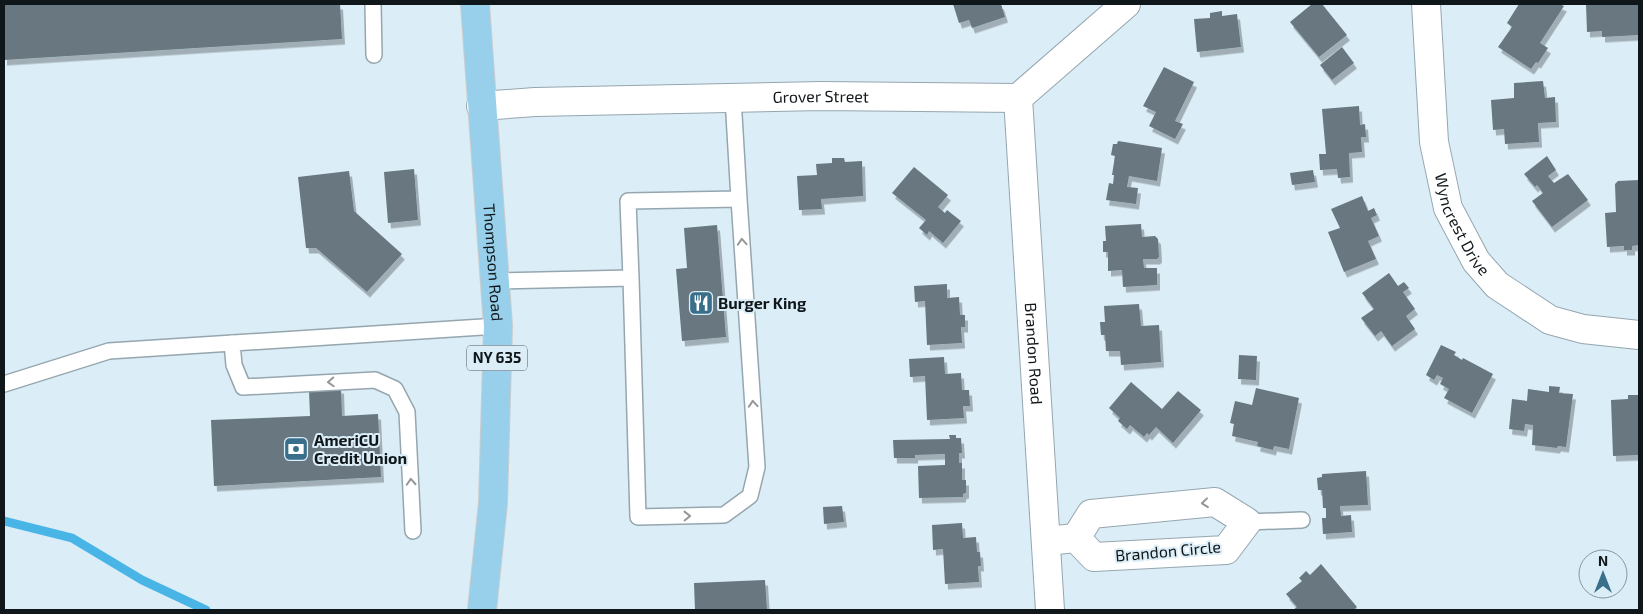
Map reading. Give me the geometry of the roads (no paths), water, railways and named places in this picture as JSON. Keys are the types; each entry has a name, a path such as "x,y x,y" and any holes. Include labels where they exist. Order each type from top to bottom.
{"main road":[{"name":"Thompson Road","path":"475,4 498,326 493,503 482,610"}],"street":[{"path":"1018,98 1126,4"},
{"name":"Wyncrest Drive","path":"1426,4 1434,142 1448,208 1476,261 1497,285 1550,320 1583,329 1639,335"},
{"name":"Grover Street","path":"481,106 535,102 821,96 1018,98"},
{"name":"Brandon Road","path":"1018,98 1050,610"},
{"path":"1046,541 1076,538 1091,514 1215,502 1247,522"},
{"name":"Brandon Circle","path":"1076,538 1094,557 1226,550 1247,522"}],"lane":[{"path":"373,4 374,54"},
{"path":"733,98 740,198 757,467 750,496 724,516 638,517 628,202 740,198"},
{"path":"494,281 631,278"},
{"path":"4,384 109,351 498,326"},
{"path":"232,342 234,365 243,387 375,380 395,389 407,412 413,531"},
{"path":"1247,522 1302,520"}],"waterway":[{"path":"4,521 72,538 142,580 206,610"}],"place":[{"name":"Burger King","path":"701,303"},
{"name":"AmeriCU Credit Union","path":"296,449"}]}
